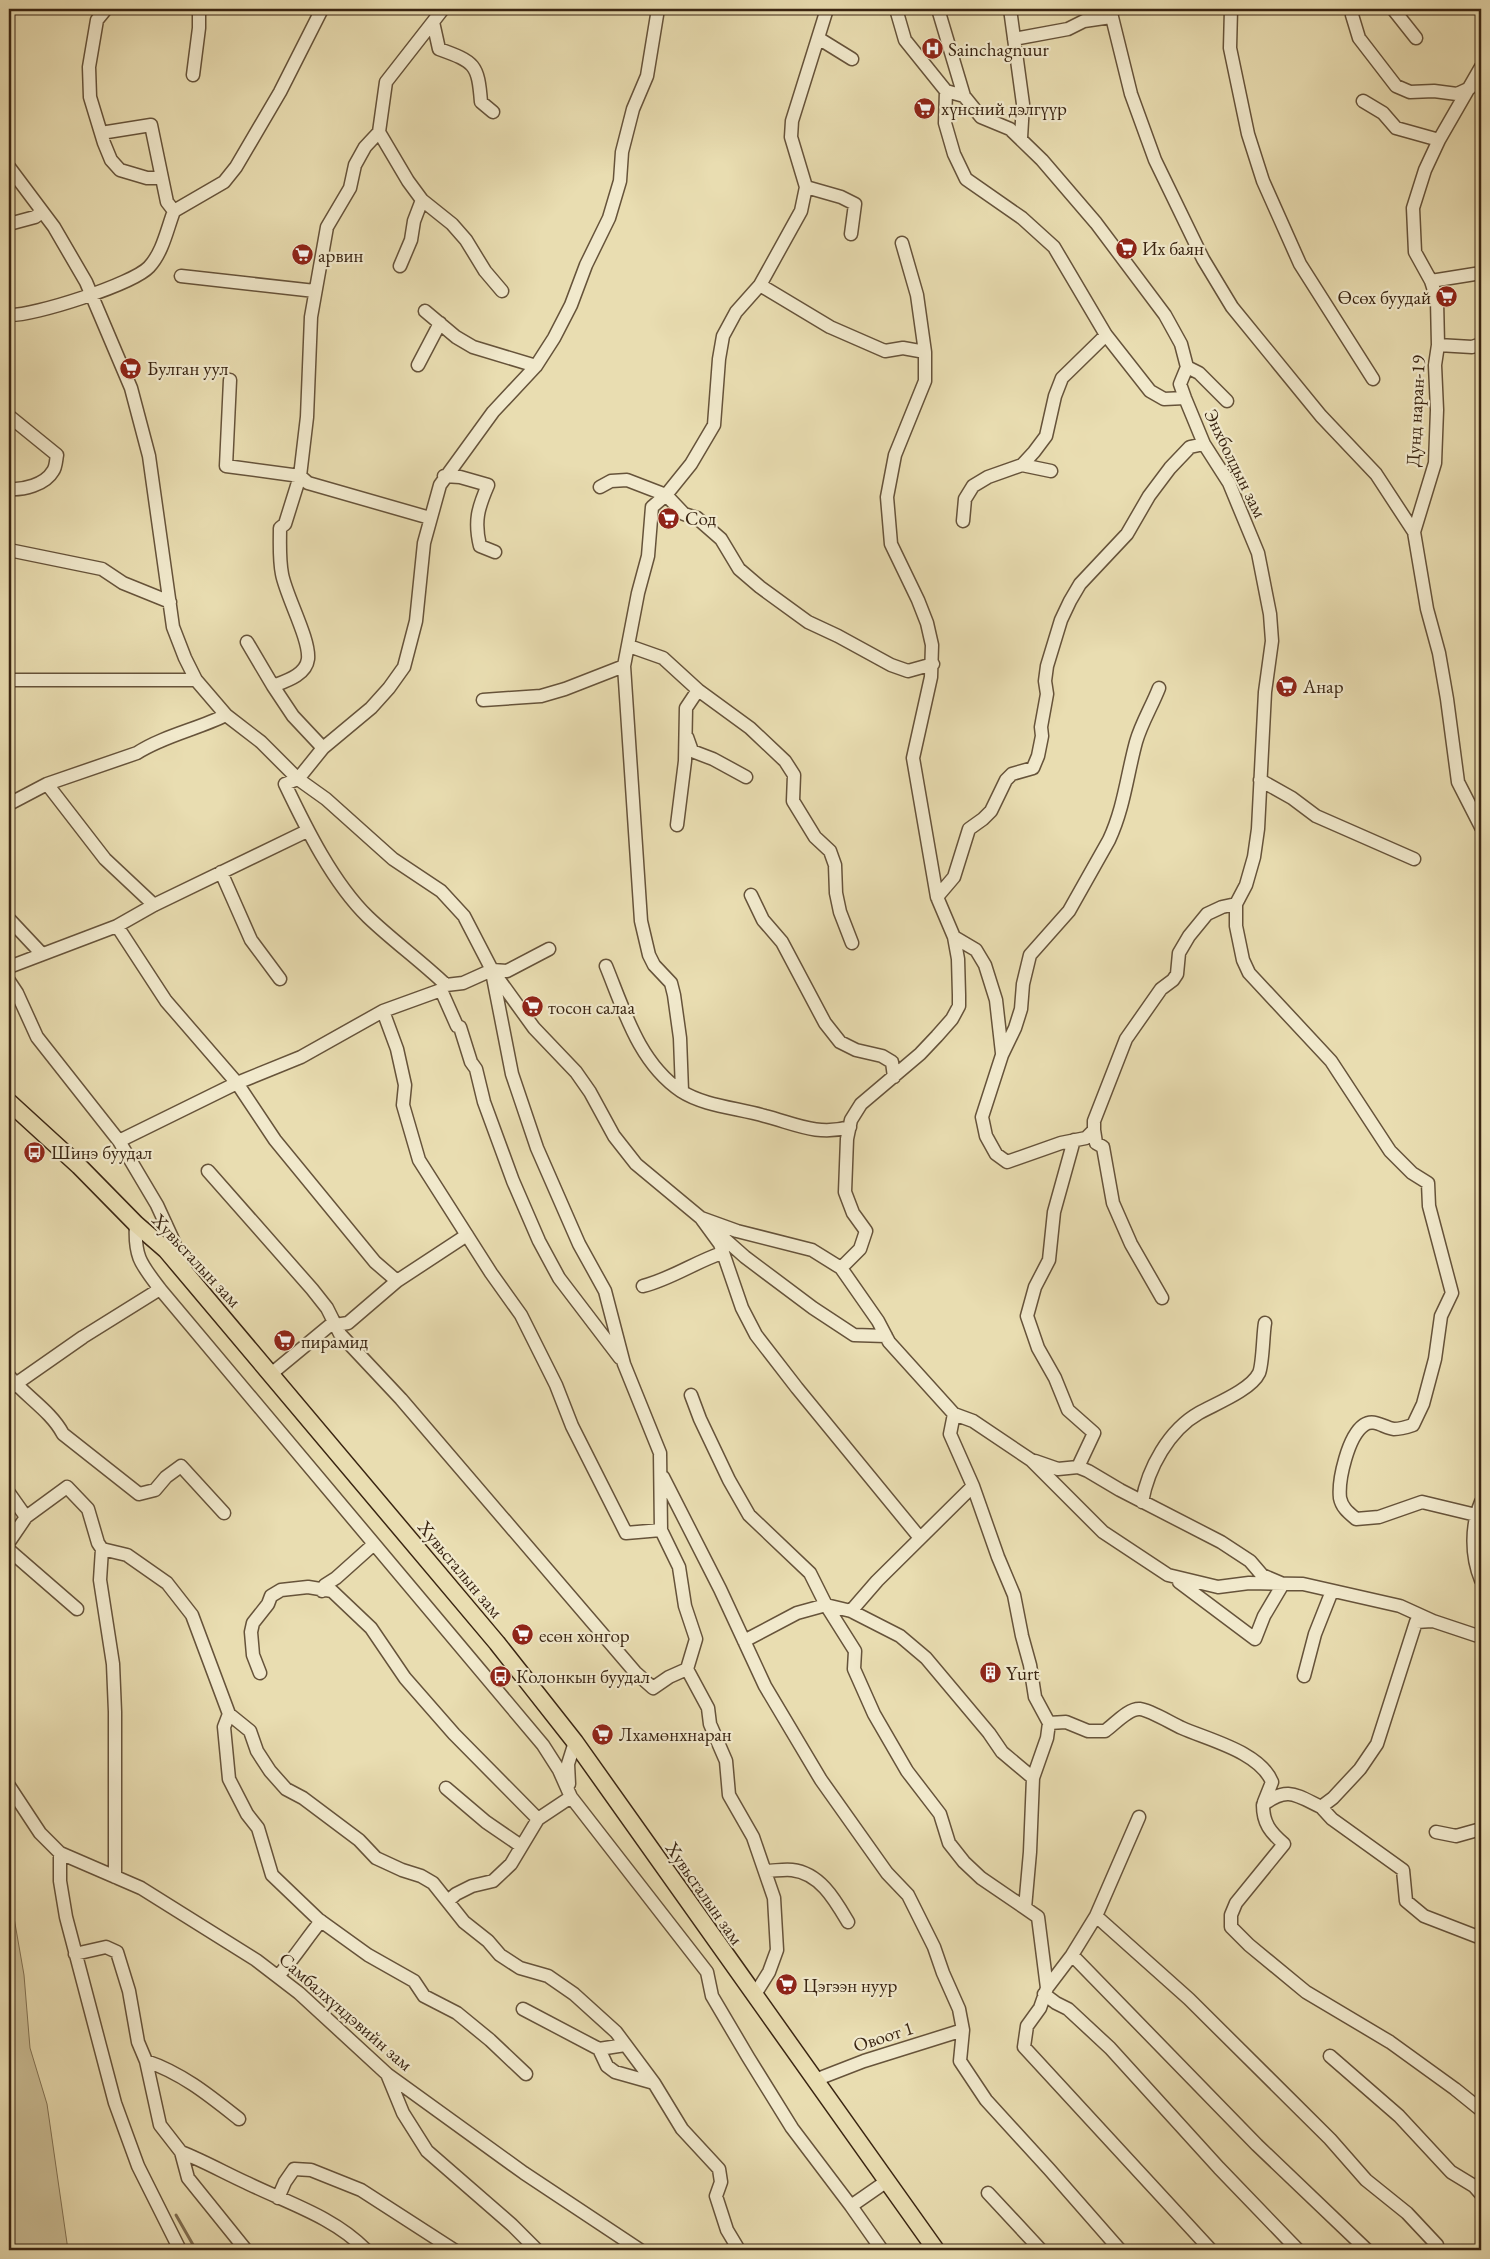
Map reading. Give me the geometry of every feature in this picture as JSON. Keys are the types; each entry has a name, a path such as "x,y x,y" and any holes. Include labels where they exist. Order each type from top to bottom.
{"main road":[{"name":"Хувьсгалын зам","path":"9,1102 79,1166 136,1224 166,1250 513,1662 575,1742 936,2250"}],"street":[{"path":"106,9 94,14 89,67 90,97 100,133 112,160 120,170 146,178 162,178"},
{"path":"193,75 199,28 199,9"},
{"path":"9,315 39,312 92,294 148,268 158,254 174,211 210,188 224,182 236,168 280,92 322,9"},
{"path":"273,686 291,680 299,674 308,660 307,646 290,600 280,563 280,528 286,524 300,476 307,417 311,317 327,227 350,188 355,165 365,146 379,132 386,82 443,9"},
{"path":"624,1364 559,1278 539,1242 513,1182 484,1102 476,1069 471,1062 460,1027 457,1026 444,987 368,917 354,900 307,831 285,784 298,779 322,748 371,708 404,667 416,621 424,543 440,485 444,476 493,412 536,366 554,338 571,305 586,266 610,218 620,181 622,152 633,109 646,76 658,9"},
{"path":"682,1091 680,1038 674,995 670,983 654,965 649,955 641,921 624,666 638,593 650,546 650,512 652,507 666,495 691,464 714,425 719,359 723,336 736,312 760,285 801,211 806,187 790,137 792,121 827,9"},
{"path":"896,9 905,40 946,91 964,96"},
{"name":"Энхболдын зам","path":"938,9 964,96 981,117 1010,129 1021,138 1071,194 1144,284 1165,314 1181,344 1187,367 1180,384 1204,444 1229,483 1258,553 1270,614 1272,641 1265,692 1260,807 1254,857 1246,885 1236,904 1236,926 1246,967 1249,973 1280,1004 1331,1062 1390,1151 1412,1173 1428,1183 1429,1206 1452,1293 1441,1316 1435,1359 1423,1404 1413,1425 1393,1429 1378,1422 1365,1424 1357,1432 1348,1450 1343,1469 1340,1499 1346,1510 1356,1519 1378,1516 1422,1502 1476,1514"},
{"path":"1010,9 1023,104 1021,138"},
{"path":"1231,9 1230,48 1248,134 1263,181 1300,264 1374,379"},
{"path":"1393,9 1416,38"},
{"path":"1014,39 1068,28 1111,13 1131,94 1154,160 1203,259 1232,307 1321,416 1376,474 1414,532"},
{"path":"1352,15 1360,38 1396,86 1410,92 1434,91 1457,94 1470,88"},
{"path":"433,22 439,49 470,62 479,75 481,102 493,112"},
{"path":"818,38 852,59"},
{"name":"Дунд наран-19","path":"1481,67 1439,140 1425,170 1413,208 1415,252 1431,281 1437,300 1438,345 1435,364 1437,410 1435,463 1414,532 1427,609 1439,653 1458,782 1481,827"},
{"path":"946,91 945,123 954,154 966,179 1022,218 1054,247 1106,335 1150,391 1164,399 1185,398"},
{"path":"1363,101 1383,113 1396,128 1439,140"},
{"path":"100,133 151,125 167,202 174,211"},
{"path":"379,132 408,182 422,200 452,224 466,240 485,271 502,291"},
{"path":"9,167 54,227 92,294 131,388 145,436 156,500 173,627 196,680 226,715 261,742 298,779 326,800 393,859 441,891 464,916 492,970 534,1028 576,1072 590,1092 614,1136 636,1164 745,1257 813,1308 854,1335 886,1336"},
{"path":"806,187 841,197 855,204 851,234"},
{"path":"400,266 411,240 414,221 422,200"},
{"path":"9,224 42,212"},
{"path":"841,1268 860,1249 866,1231 853,1213 845,1192 846,1148 851,1120 861,1104 894,1077 937,1036 952,1019 958,1006 958,959 954,937 937,898 913,758 933,664 932,645 927,623 891,544 887,497 895,455 925,381 926,352 917,295 902,243"},
{"path":"1431,281 1481,273"},
{"path":"182,276 315,292"},
{"path":"760,285 830,327 885,351 903,348 926,352"},
{"path":"425,311 456,337 473,347 536,366"},
{"path":"418,365 440,323"},
{"path":"963,521 965,499 973,486 988,477 1022,465 1046,436 1055,396 1062,378 1106,335"},
{"path":"1438,345 1472,347 1481,344"},
{"path":"1187,367 1199,373 1228,401"},
{"path":"230,380 226,466 300,476 308,483 430,518"},
{"path":"9,416 57,455 53,471 43,481 20,490 9,489"},
{"path":"937,898 954,877 969,829 991,811 1006,780 1012,774 1033,768 1038,756 1042,736 1041,727 1047,694 1047,666 1060,620 1073,596 1094,568 1127,534 1149,496 1170,468 1190,447 1204,444"},
{"path":"1022,465 1051,471"},
{"path":"444,476 488,485 480,506 476,528 480,546 494,552"},
{"path":"600,487 611,481 627,480 666,495 684,514 698,518 721,539 739,569 808,622 908,671 933,664"},
{"path":"9,550 102,569 122,583 170,602"},
{"path":"248,642 273,686 293,716 322,748"},
{"path":"629,646 663,658 698,690 750,728 785,761 794,775 793,801 815,837 830,851 835,865 836,893 840,912 852,943"},
{"path":"483,700 542,696 624,666"},
{"path":"9,680 196,680"},
{"path":"1094,1130 1086,1138 1042,1149 1007,1162 996,1154 986,1136 982,1117 1002,1055 1015,1028 1021,1009 1023,984 1030,955 1069,911 1115,828 1130,776 1136,742 1159,688"},
{"path":"677,825 686,760 686,708 698,690"},
{"path":"9,804 47,784 136,754 149,745 226,715"},
{"path":"686,735 692,751 713,759 746,777"},
{"path":"1260,780 1292,798 1316,816 1414,859"},
{"path":"47,784 105,859 154,905"},
{"path":"9,967 41,953 117,926 154,905 307,831"},
{"path":"221,872 251,940 280,979"},
{"path":"751,895 763,920 782,942 825,1023 840,1042 856,1050 882,1056 892,1062 894,1077"},
{"path":"1162,1298 1131,1244 1114,1204 1103,1147 1096,1143 1094,1121 1126,1039 1161,989 1173,980 1177,974 1180,953 1189,936 1207,914 1222,907 1236,904"},
{"path":"9,919 41,953"},
{"path":"117,926 166,1001 237,1083 276,1140 375,1262 397,1281"},
{"path":"954,937 976,950 984,965 996,1000 1002,1055"},
{"path":"119,1141 237,1083 301,1056 383,1011 444,987 463,983 492,970 507,971 537,957 549,949"},
{"path":"606,966 621,1000 623,1012 644,1052 665,1076 682,1091 710,1103 748,1111 809,1130 835,1131 850,1127"},
{"path":"492,970 512,1074 530,1129 579,1244 605,1291 624,1364 660,1453 662,1475 661,1530 678,1568 685,1606 696,1640 687,1669 708,1708 710,1724 726,1761 730,1795 753,1837 774,1898 778,1943 769,1972 754,1996"},
{"path":"9,981 17,993 37,1037 119,1141 157,1205 174,1242 182,1268"},
{"path":"383,1011 397,1049 405,1085 403,1104 419,1160 521,1315 556,1384 572,1426 626,1533 661,1530"},
{"path":"1074,1140 1054,1212 1049,1260 1035,1287 1027,1316 1038,1348 1055,1378 1068,1410 1094,1433 1078,1467"},
{"path":"208,1171 312,1289 327,1308 340,1334 401,1399 635,1672 653,1688 669,1677 687,1669"},
{"path":"701,1218 720,1244 742,1308 756,1334 797,1388 920,1538"},
{"path":"701,1218 736,1231 812,1250 841,1268 889,1342 954,1414 973,1421 1031,1460 1103,1532 1168,1575 1255,1639 1264,1616 1283,1584"},
{"path":"136,1224 135,1245 138,1256 160,1289 542,1745 559,1770 571,1797 707,1972 712,1996 792,2128 882,2250"},
{"path":"271,1374 328,1326 348,1323 397,1281 467,1235"},
{"path":"643,1286 656,1283 700,1261 722,1253"},
{"path":"160,1289 11,1383 57,1422 63,1434 139,1494 155,1490 181,1466 224,1513"},
{"path":"1142,1502 1144,1490 1172,1435 1198,1413 1239,1393 1259,1373 1265,1323"},
{"path":"691,1395 700,1419 725,1471 749,1515 810,1573 826,1605 854,1651 854,1669 874,1714 907,1771 940,1814 949,1843 964,1862 981,1878 1038,1917 1046,1991 1056,2004 1068,2009 1110,2048 1298,2250"},
{"path":"954,1414 950,1434 973,1486 998,1557 1014,1595 1030,1665 1035,1697 1049,1723 1047,1738 1033,1778 1030,1852 1025,1908"},
{"path":"1031,1460 1058,1469 1078,1467 1221,1542 1250,1561 1262,1575 1283,1584"},
{"path":"662,1475 765,1686 821,1780 887,1872 908,1895 934,1947 959,2009 963,2030 960,2061 986,2100 1050,2169 1120,2250"},
{"path":"851,1611 877,1581 973,1486"},
{"path":"9,1542 26,1517 67,1487 88,1509 98,1543 102,1550 100,1580 113,1664 115,1712 115,1877"},
{"path":"9,1493 26,1517"},
{"path":"1481,1502 1476,1514 1474,1556 1481,1580"},
{"path":"322,1591 325,1585 336,1578 374,1544"},
{"path":"9,1550 77,1609"},
{"path":"102,1550 127,1554 167,1583 192,1615 229,1714 250,1732 257,1751 270,1771 286,1789 303,1798 351,1834 376,1858 421,1876 433,1883 464,1922 488,1941 500,1955 520,1968 548,1976 574,1994 616,2032 654,2083 682,2129 719,2169 721,2182 716,2196 727,2230 739,2250"},
{"path":"1168,1575 1218,1587 1249,1583 1303,1584 1400,1606 1433,1621 1481,1637"},
{"path":"260,1674 253,1655 251,1632 253,1623 268,1604 271,1596 281,1590 308,1587 322,1591 332,1591 370,1628 405,1678 454,1734 538,1819"},
{"path":"1304,1676 1315,1634 1332,1591"},
{"path":"744,1641 797,1613 826,1605 851,1611 900,1636 926,1658 990,1733 1002,1752 1033,1778"},
{"path":"1321,1806 1333,1798 1360,1770 1377,1744 1416,1622 1433,1621"},
{"path":"1049,1723 1066,1722 1088,1731 1105,1731 1132,1710 1141,1709 1183,1729 1233,1747 1264,1769 1272,1782 1263,1805 1263,1820 1267,1827 1284,1844 1236,1903 1231,1915 1231,1927 1249,1945 1306,1992 1390,2042 1455,2088 1481,2110"},
{"path":"229,1714 224,1727 229,1779 247,1814 258,1828 272,1875 294,1898 321,1921 368,1955 414,1981 424,1996 457,2012 526,2074"},
{"path":"571,1797 567,1772 575,1742"},
{"name":"Самбалхүндэвийн зам","path":"9,1786 40,1833 60,1853 149,1893 278,1976 387,2074 524,2173 640,2250"},
{"path":"446,1788 486,1822 521,1846"},
{"path":"1263,1805 1275,1795 1292,1794 1321,1806 1332,1819 1403,1870 1406,1901 1418,1911 1444,1925 1481,1938"},
{"path":"448,1901 456,1894 472,1886 494,1881 511,1864 538,1819 571,1797"},
{"path":"1139,1817 1096,1916 1072,1955 1046,1991 1040,2008 1028,2026 1024,2046 1211,2250"},
{"path":"1436,1832 1456,1836 1481,1829"},
{"path":"60,1853 60,1881 75,1954 120,2119 138,2166 180,2250"},
{"path":"765,1871 793,1870 811,1875 832,1895 848,1922"},
{"path":"1096,1916 1195,2006 1330,2140 1366,2180 1407,2213 1437,2245 1438,2250"},
{"path":"278,1976 294,1958 304,1941 321,1921"},
{"path":"75,1954 106,1947 116,1950 128,1991 138,2042 146,2061 160,2125 181,2152 188,2178 245,2250"},
{"path":"1072,1955 1257,2145 1368,2250"},
{"path":"523,2009 599,2049 625,2046"},
{"name":"Овоот 1","path":"816,2080 864,2060 963,2030"},
{"path":"599,2049 607,2066 615,2072 654,2083"},
{"path":"1330,2056 1399,2116 1451,2172 1474,2186 1481,2194"},
{"path":"146,2061 163,2067 187,2080 239,2118"},
{"path":"387,2074 403,2113 427,2151 512,2225 537,2250"},
{"path":"181,2152 205,2161 231,2176 278,2198 318,2214 366,2250"},
{"path":"278,2198 285,2182 294,2169 311,2170 361,2190 454,2250"},
{"path":"851,2206 887,2181"},
{"path":"988,2193 1041,2250"}],"shaded area":[{"path":"9,1889 24,1975 30,2048 47,2104 68,2250 9,2250"}],"waterway":[{"path":"176,2215 196,2250"}],"place":[{"name":"Sainchagnuur","path":"932,49"},
{"name":"хүнсний дэлгүүр","path":"925,108"},
{"name":"Их баян","path":"1126,248"},
{"name":"арвин","path":"302,255"},
{"name":"Өсөх буудай","path":"1447,297"},
{"name":"Булган уул","path":"131,368"},
{"name":"Сод","path":"669,518"},
{"name":"Анар","path":"1287,686"},
{"name":"тосон салаа","path":"532,1007"},
{"name":"Шинэ буудал","path":"35,1152"},
{"name":"пирамид","path":"285,1341"},
{"name":"есөн хонгор","path":"523,1635"},
{"name":"Yurt","path":"990,1673"},
{"name":"Колонкын буудал","path":"500,1676"},
{"name":"Лхамөнхнаран","path":"603,1734"},
{"name":"Цэгээн нуур","path":"787,1985"}]}
